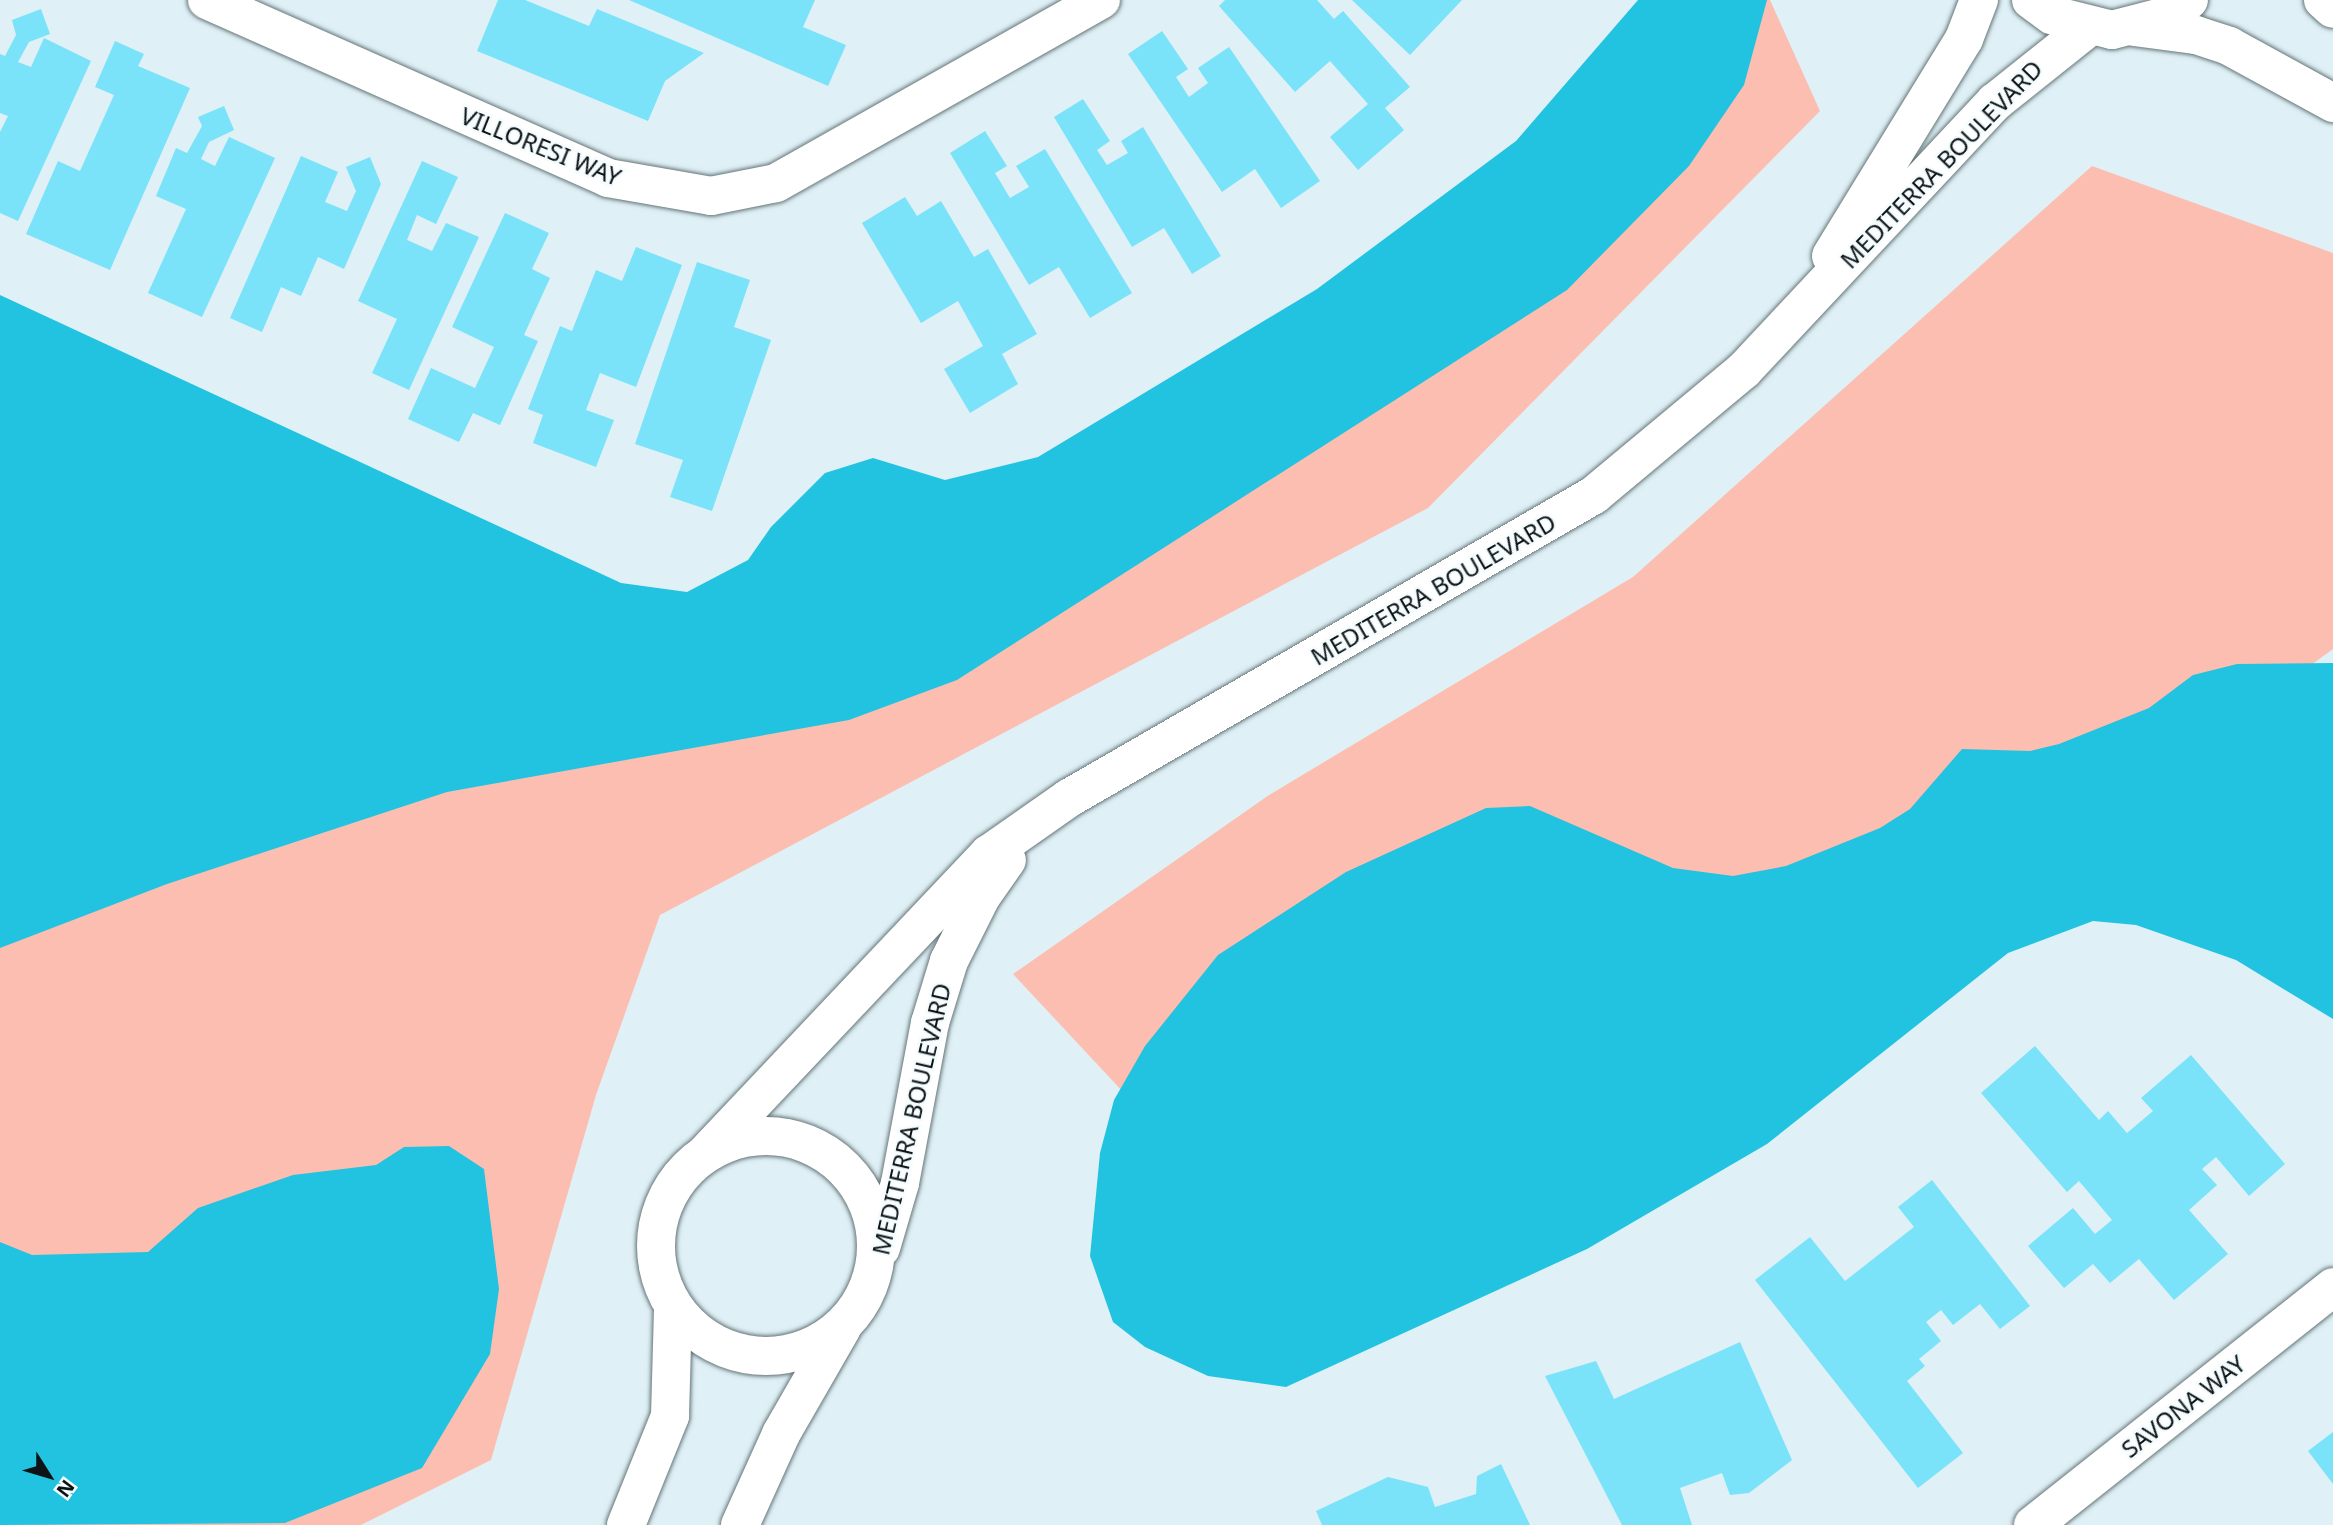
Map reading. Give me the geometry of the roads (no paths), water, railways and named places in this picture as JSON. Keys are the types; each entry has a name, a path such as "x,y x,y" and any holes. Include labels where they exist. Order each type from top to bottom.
{"street":[{"name":"VILLORESI WAY","path":"207,0 608,178 711,196 776,183 1101,0"},
{"name":"MEDITERRA BOULEVARD","path":"1800,309 1964,39 1979,0"},
{"path":"2031,0 2052,15 2089,27 2134,27 2196,35 2229,46 2333,103"},
{"path":"2134,27 2169,15 2189,0"},
{"path":"2323,0 2333,9"},
{"name":"MEDITERRA BOULEVARD","path":"705,1154 783,1077 938,904 989,855 1032,824 1594,495 1744,370 1995,102 2089,27"},
{"name":"MEDITERRA BOULEVARD","path":"874,1270 900,1183 930,1023 949,961 981,897 1032,824"},
{"path":"740,1525 782,1434 843,1326 863,1300 874,1270 876,1233 866,1196 844,1166 813,1145 777,1135 739,1138 705,1154 680,1177 662,1207 657,1264 673,1307 694,1332 722,1349 753,1357 806,1348 843,1326"},
{"name":"SAVONA WAY","path":"2033,1525 2333,1287"},
{"path":"626,1525 670,1416 673,1307"}],"water":[{"path":"1638,0 1767,0 1744,85 1689,166 1567,290 957,680 849,720 447,792 167,884 0,948 0,295 621,583 687,592 748,560 771,527 825,473 873,458 945,480 1038,457 1317,289 1516,141"},
{"path":"2333,663 2333,1019 2236,960 2136,925 2093,921 2008,953 1767,1144 1587,1249 1286,1387 1208,1376 1145,1347 1113,1322 1090,1256 1100,1153 1114,1100 1145,1046 1218,955 1346,872 1486,808 1530,806 1673,868 1733,876 1786,866 1880,828 1910,809 1962,749 2030,751 2059,744 2149,708 2193,675 2237,664"},
{"path":"449,1146 484,1169 499,1289 490,1354 422,1468 285,1523 0,1525 0,1242 32,1255 148,1252 198,1208 293,1175 376,1165 404,1147"}]}
